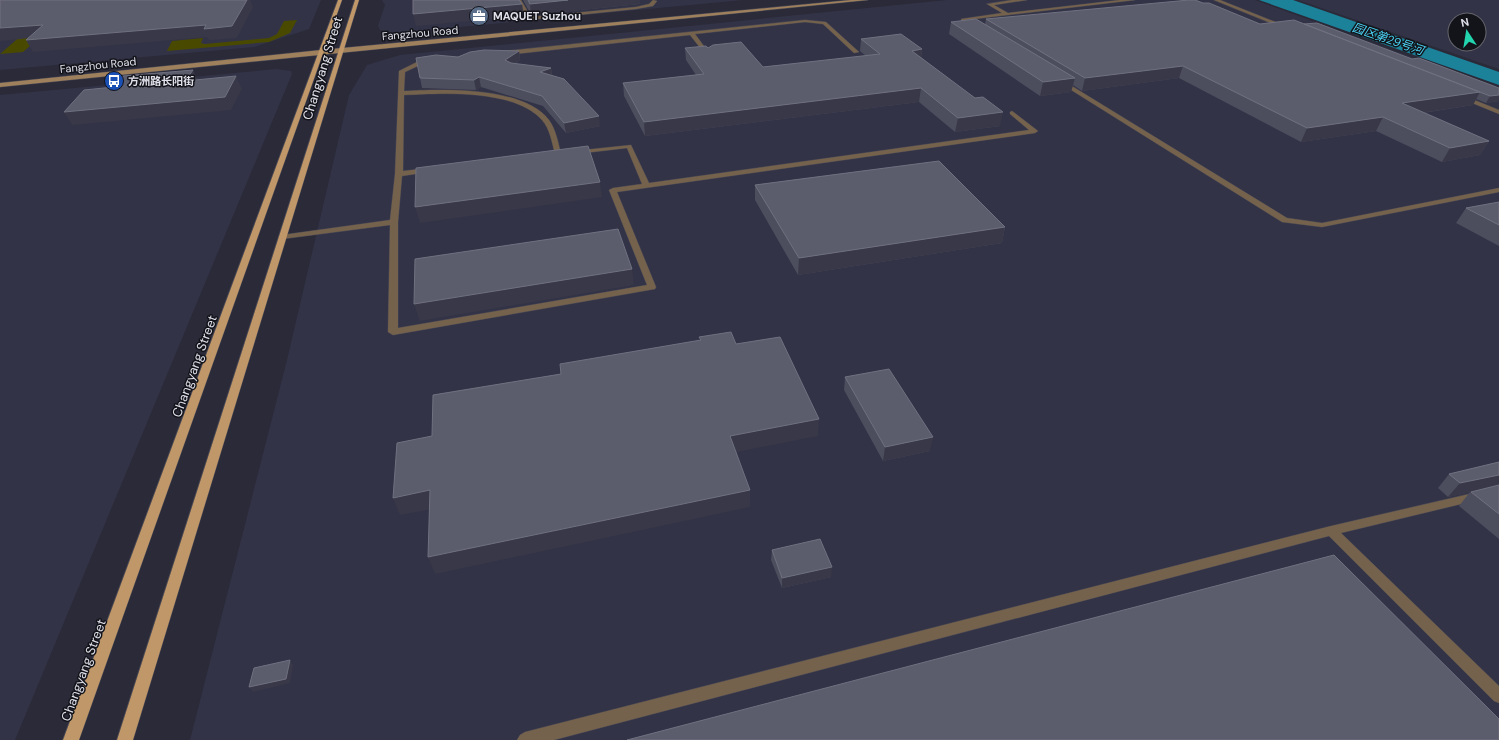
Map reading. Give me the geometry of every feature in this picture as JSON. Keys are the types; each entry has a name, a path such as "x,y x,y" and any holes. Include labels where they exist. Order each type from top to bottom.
{"main road":[{"name":"Changyang Street","path":"71,740 340,0"},
{"name":"Changyang Street","path":"125,740 357,0"},
{"name":"Fangzhou Road","path":"0,85 322,49 807,0"},
{"name":"Fangzhou Road","path":"342,47 866,0"},
{"name":"Fangzhou Road","path":"163,62 322,49"}],"lane":[{"path":"519,0 529,18 636,8 651,5 655,1 654,0"},
{"path":"1018,20 989,4 1025,0"},
{"path":"1071,0 1096,12"},
{"path":"979,31 963,19 1133,0"},
{"path":"1216,0 1289,29"},
{"path":"495,54 538,48 805,21 824,23 856,52"},
{"path":"691,33 710,57"},
{"path":"434,61 419,63 402,71 399,174 394,222 393,332 652,287 613,190 1035,131 1012,113"},
{"path":"1053,77 1285,220 1322,225 1499,190"},
{"path":"402,93 473,93 504,99 526,106 543,118 553,135 554,154 629,146 647,186"},
{"path":"1456,95 1499,112"},
{"path":"399,174 437,169"},
{"path":"282,237 394,222"},
{"path":"525,740 1330,531 1489,493"},
{"path":"1330,531 1499,696"}],"shaded area":[{"path":"0,0 321,0 309,29 254,47 0,70"},
{"path":"62,0 77,6 23,52 0,54"},
{"name":"MAQUET Suzhou","path":"382,0 743,0 396,33 380,30 378,26 385,5"},
{"path":"947,0 1255,0 1499,89 1499,740 190,740 287,360 349,95 367,65 400,55"},
{"path":"1298,0 1499,0 1499,69 1449,52 1487,52 1487,12 1447,12 1447,51"},
{"path":"297,20 290,33 269,42 167,51 172,41 203,38 201,43 205,44 269,38 277,34 284,21"},
{"path":"276,69 291,71 292,74 15,740 0,740 0,95"}],"water":[{"name":"园区第29号河","path":"1259,0 1293,0 1499,72 1499,85"}],"building":[{"path":"0,0 247,0 232,26 204,29 206,25 26,40 43,25 0,28"},
{"path":"413,0 519,0 522,4 413,14"},
{"path":"528,0 568,0 530,4"},
{"path":"1189,0 1209,3 1260,24 1294,20 1480,92 1402,103 1489,141 1450,148 1383,117 1307,128 1183,66 1085,78 986,19"},
{"path":"976,19 1075,78 1043,82 951,22"},
{"path":"1317,23 1412,59 1419,58 1499,88 1499,95 1490,96 1304,24"},
{"path":"901,34 922,49 912,51 975,98 983,97 1003,112 958,118 921,88 644,122 623,83 704,74 685,48 706,46 708,48 713,45 741,42 763,67 880,54 861,39"},
{"path":"484,50 519,51 505,60 511,63 551,68 540,72 564,79 599,116 564,123 542,96 479,77 474,80 420,78 416,58 436,55 458,57 470,52"},
{"path":"193,70 185,81 236,76 225,97 64,112 84,90 114,87 123,76"},
{"path":"588,146 600,182 415,207 416,168"},
{"path":"939,161 1005,227 799,258 755,185"},
{"path":"1499,202 1499,225 1466,208"},
{"path":"618,229 632,269 414,304 415,259"},
{"path":"731,332 736,344 780,337 819,419 730,436 750,490 428,557 430,490 393,498 397,443 432,436 433,395 561,374 560,364 701,340 699,337"},
{"path":"889,369 933,437 885,447 845,377"},
{"path":"1499,462 1499,475 1460,483 1449,474"},
{"path":"1499,485 1499,514 1471,492"},
{"path":"820,539 832,567 782,578 772,550"},
{"path":"1334,555 1499,719 1499,740 627,740"},
{"path":"290,660 286,679 249,687 254,668"}],"place":[{"name":"MAQUET Suzhou","path":"479,16"},
{"name":"方洲路长阳街","path":"114,81"}]}
